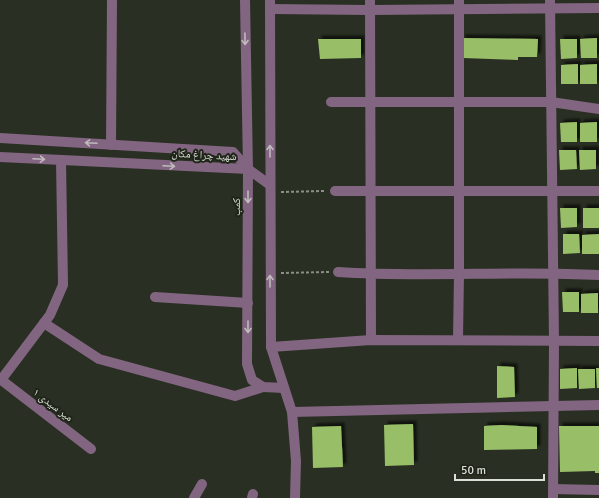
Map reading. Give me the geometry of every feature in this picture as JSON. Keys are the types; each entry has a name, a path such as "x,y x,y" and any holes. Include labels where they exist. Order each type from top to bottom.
{"street":[{"path":"111,144 112,0"},
{"name":"کمب","path":"245,0 248,169 248,364 252,380 263,387"},
{"path":"458,340 460,273 459,4"},
{"path":"550,4 554,272 553,494 599,490"},
{"path":"295,498 296,461 292,412 271,347 269,188 270,5 550,4 599,8"},
{"path":"370,5 371,340"},
{"path":"331,102 551,102 599,109"},
{"name":"شهید چراغ مکان","path":"0,138 233,152 248,169"},
{"path":"144,165 146,147"},
{"path":"0,164 5,157"},
{"name":"شهید چراغ مکان","path":"5,157 248,169"},
{"path":"1,380 50,315 63,285 61,160"},
{"path":"248,169 269,188"},
{"path":"335,191 599,191"},
{"path":"338,272 371,274 554,272 599,275"},
{"path":"155,297 248,303"},
{"path":"44,323 99,359 235,396 263,387 284,388"},
{"path":"271,347 371,340 599,341"},
{"name":"میر سیدی ۱","path":"1,380 91,449"},
{"path":"292,412 599,405"},
{"path":"194,498 202,484"}],"path":[{"path":"269,188 335,191"},
{"path":"270,273 338,272"}],"building":[{"path":"462,38 538,39 537,57 518,57 518,60 463,58"},
{"path":"597,38 597,58 581,58 580,39"},
{"path":"318,39 361,39 361,58 320,59"},
{"path":"560,39 577,39 577,58 561,59"},
{"path":"578,64 578,84 561,84 561,65"},
{"path":"597,64 597,84 580,84 580,65"},
{"path":"577,122 577,142 561,142 560,123"},
{"path":"597,122 597,142 580,142 580,123"},
{"path":"559,150 576,150 577,169 560,170"},
{"path":"579,150 596,150 596,169 580,170"},
{"path":"560,208 577,208 577,227 561,228"},
{"path":"583,208 599,208 599,228 583,228"},
{"path":"563,234 579,234 580,253 563,254"},
{"path":"599,234 599,254 582,254 582,235"},
{"path":"562,292 579,292 579,312 563,312"},
{"path":"598,293 598,313 581,313 581,294"},
{"path":"497,366 514,367 515,397 497,398"},
{"path":"577,368 577,388 560,389 560,369"},
{"path":"596,368 599,368 599,388 597,388"},
{"path":"578,369 595,369 595,388 579,389"},
{"path":"413,424 414,465 385,466 384,425"},
{"path":"501,425 537,427 537,449 484,450 484,426"},
{"path":"341,426 343,467 313,468 312,427"},
{"path":"559,426 599,426 599,473 595,473 595,471 560,472"}]}
